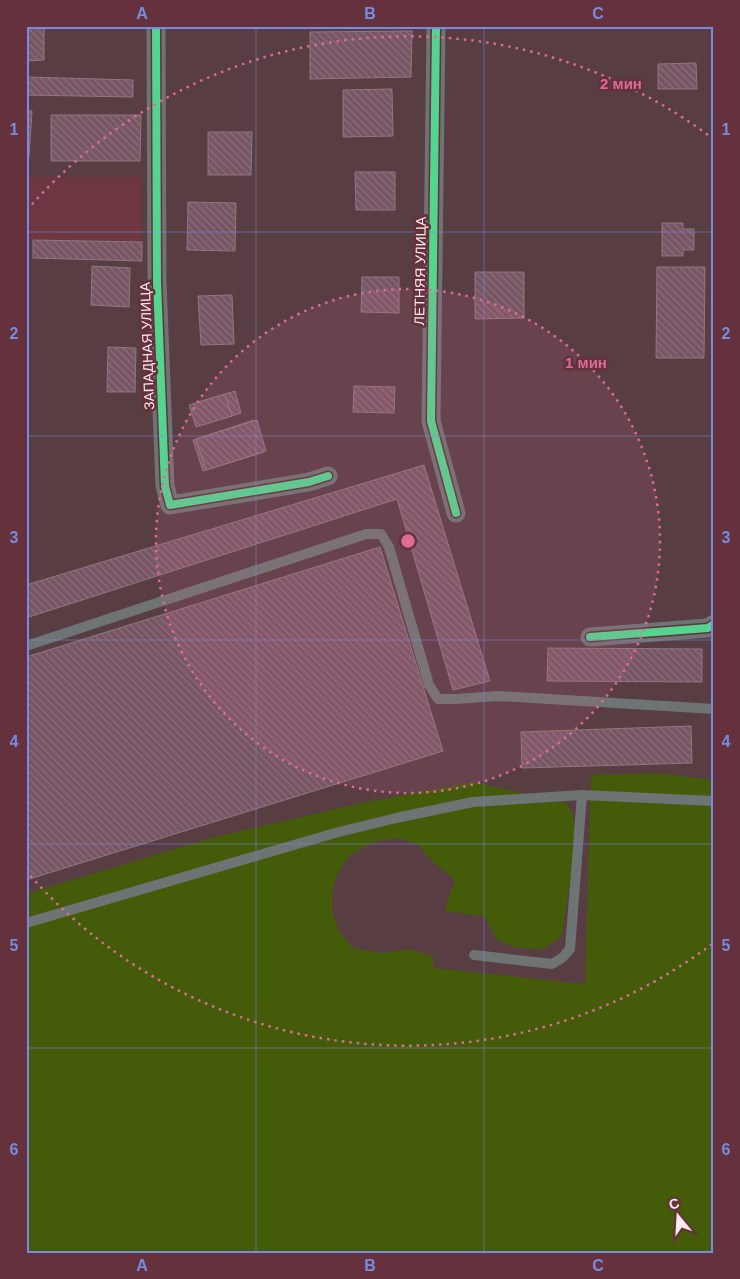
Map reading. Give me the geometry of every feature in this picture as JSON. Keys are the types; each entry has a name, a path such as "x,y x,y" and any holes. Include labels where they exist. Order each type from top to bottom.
{"street":[{"name":"ЗАПАДНАЯ УЛИЦА","path":"156,26 157,281 165,486 170,505 309,482 328,476"},
{"name":"ЛЕТНЯЯ УЛИЦА","path":"436,26 431,421 456,513"},
{"path":"590,637 708,628 714,624"}],"lane":[{"path":"26,646 366,534 381,534 389,547 429,685 438,699 498,696 714,709"},
{"path":"26,924 334,833 473,802 582,795 714,801"},
{"path":"474,955 552,964 562,958 570,948 582,795"}],"shaded area":[{"path":"26,177 142,177 142,242 26,239"}],"green space":[{"path":"658,773 714,780 714,1253 26,1253 26,894 215,837 366,802 473,782 566,803 573,814 576,839 562,936 544,949 517,948 497,940 484,916 444,911 455,880 431,860 418,845 399,838 374,842 350,855 338,873 332,891 332,912 339,931 353,948 382,953 409,949 433,956 433,968 585,984 591,775"}],"building":[{"path":"26,26 44,26 44,60 26,61"},
{"path":"412,31 411,77 310,79 310,32"},
{"path":"696,63 697,89 658,89 658,64"},
{"path":"26,77 133,80 133,97 26,95"},
{"path":"392,89 393,136 343,137 343,90"},
{"path":"26,110 32,111 29,157 26,156"},
{"path":"51,115 141,115 140,161 51,161"},
{"path":"208,132 252,132 251,175 208,175"},
{"path":"355,172 395,172 395,210 356,210"},
{"path":"188,202 236,203 235,251 187,250"},
{"path":"662,223 683,223 683,229 694,229 694,250 683,250 683,256 662,256"},
{"path":"33,240 142,242 142,261 33,258"},
{"path":"92,266 130,268 129,307 91,305"},
{"path":"657,267 705,267 704,358 656,358"},
{"path":"475,272 524,272 524,318 475,319"},
{"path":"362,277 399,277 399,313 361,312"},
{"path":"232,295 234,344 201,345 198,296"},
{"path":"108,347 136,348 135,392 107,392"},
{"path":"354,386 395,387 394,413 353,412"},
{"path":"235,391 241,413 205,424 199,402"},
{"path":"225,394 232,416 196,427 189,405"},
{"path":"254,420 264,452 203,471 193,440"},
{"path":"257,420 266,451 206,470 196,439"},
{"path":"424,465 490,681 453,690 397,499 26,618 26,585"},
{"path":"380,547 443,751 26,880 26,657"},
{"path":"548,648 702,649 702,682 547,681"},
{"path":"691,726 692,763 522,768 521,732"}],"cycle path":[{"path":"156,26 157,281 165,486 170,505 309,482 328,476"},
{"path":"436,26 431,421 456,513"},
{"path":"590,637 708,628 714,624"}]}
